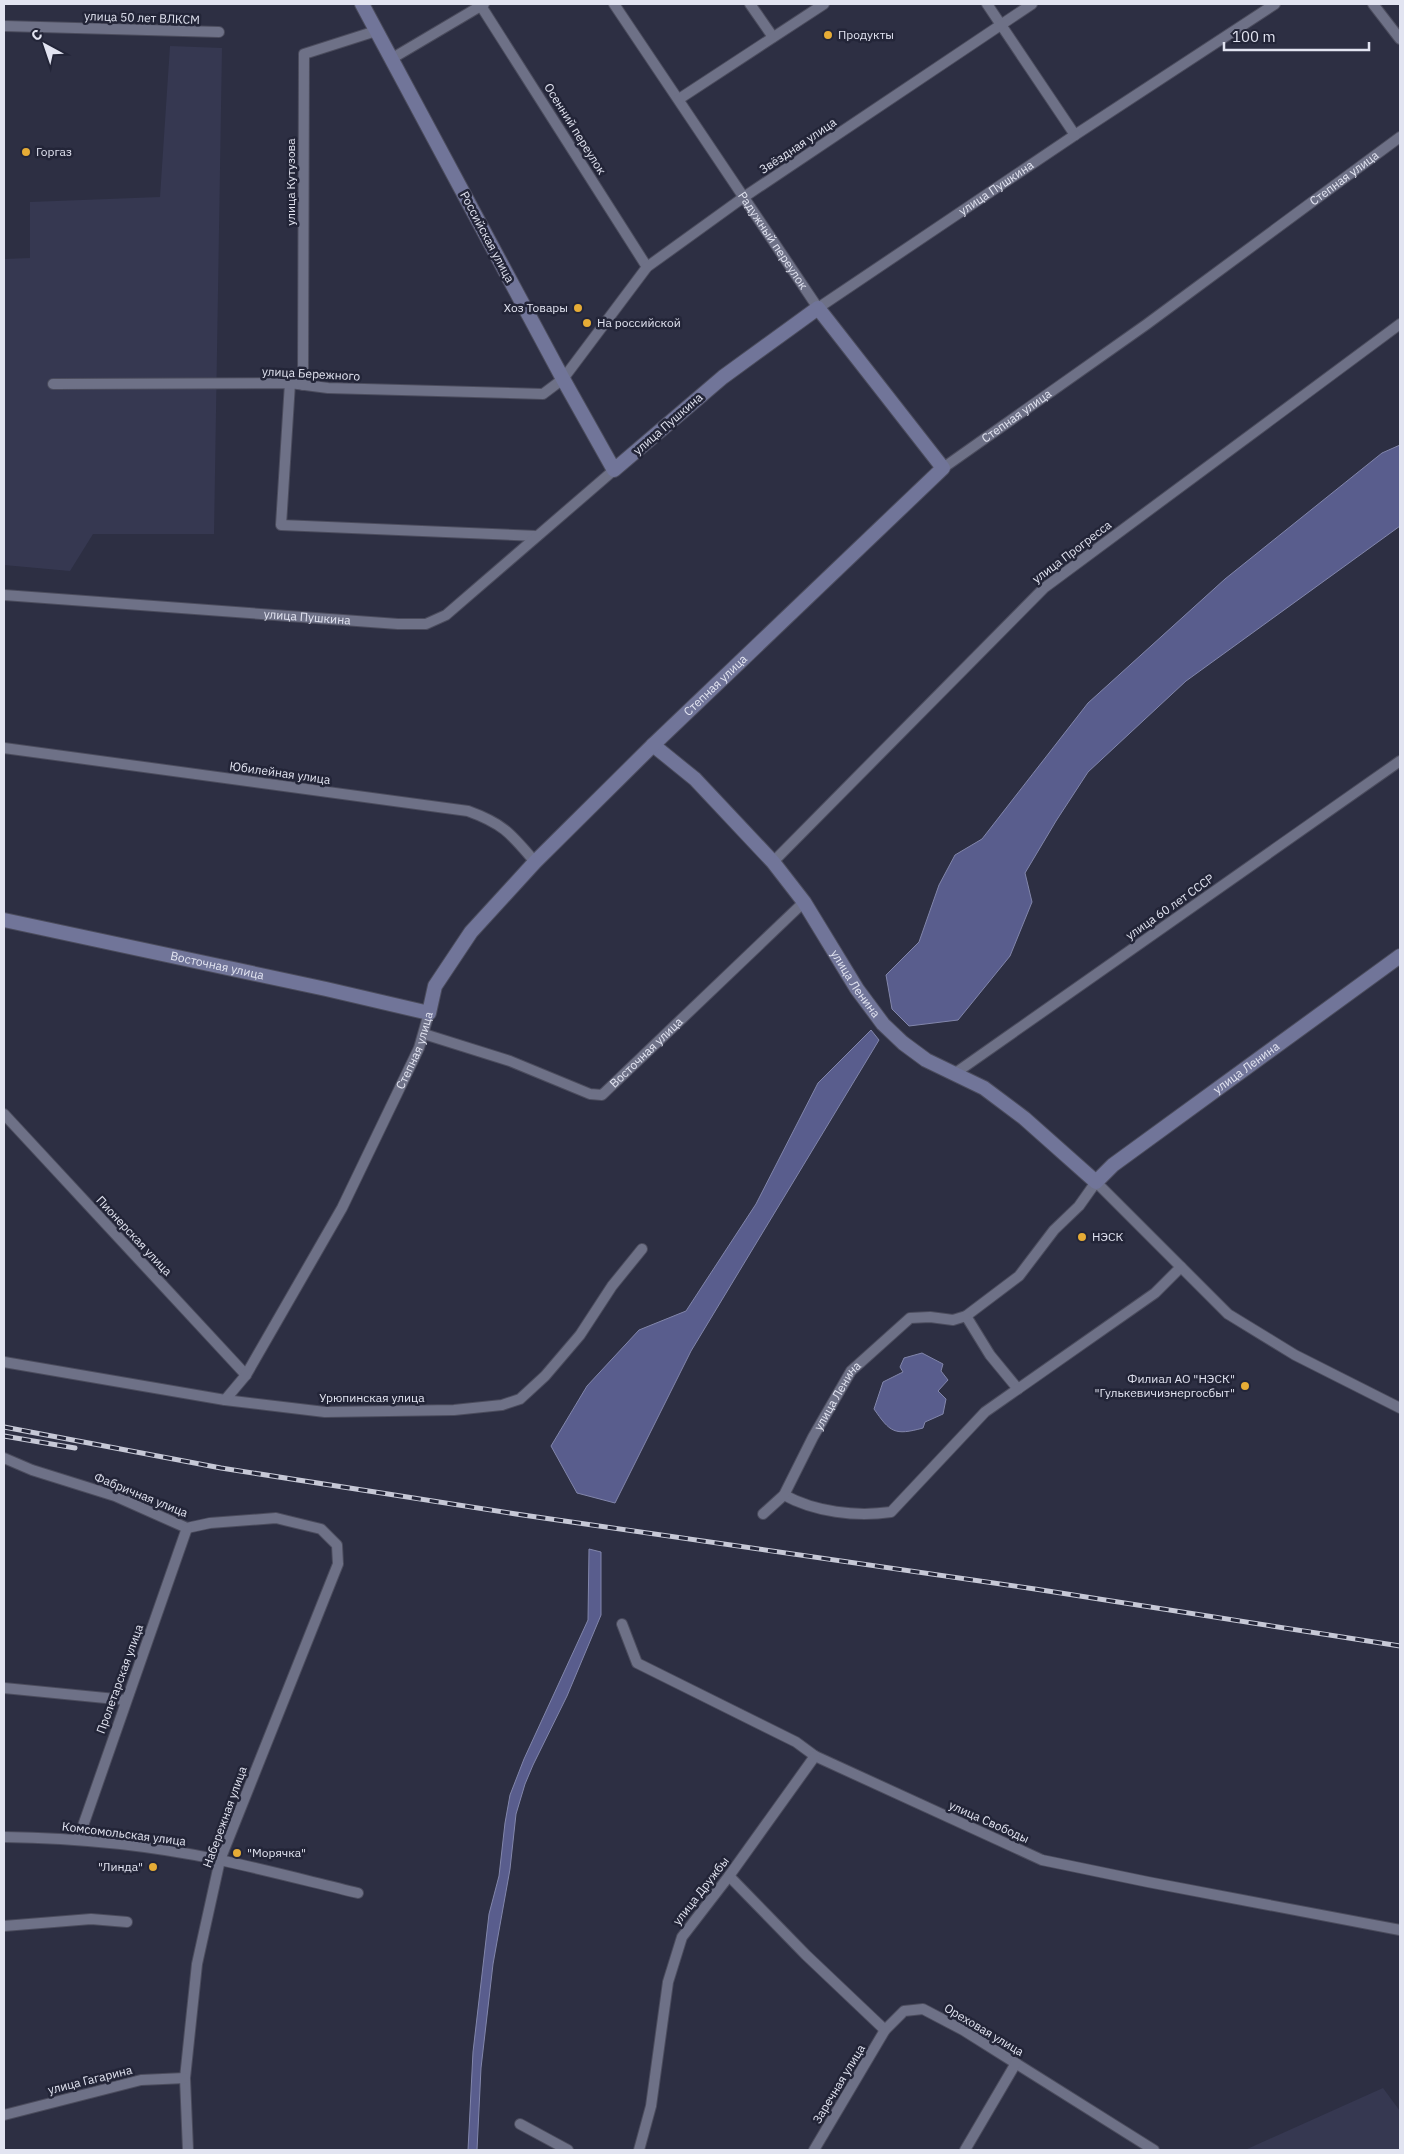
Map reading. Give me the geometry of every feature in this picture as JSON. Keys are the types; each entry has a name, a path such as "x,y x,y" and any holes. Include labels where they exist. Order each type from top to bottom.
{"street":[{"name":"Российская улица","path":"362,4 563,379 614,470"},
{"name":"Радужный переулок","path":"614,4 818,308 943,468"},
{"path":"750,4 772,37"},
{"path":"679,99 824,4"},
{"path":"987,4 1075,135"},
{"name":"Звёздная улица","path":"563,379 647,267 744,197 1032,4"},
{"name":"улица Пушкина","path":"4,595 398,624 426,624 446,615 723,377 818,308 1075,135 1275,4"},
{"path":"1373,4 1400,39"},
{"path":"392,59 482,5"},
{"name":"Осенний переулок","path":"482,5 647,267"},
{"name":"улица 50 лет ВЛКСМ","path":"4,26 219,32"},
{"name":"улица Кутузова","path":"303,385 304,54 376,31"},
{"name":"Степная улица","path":"225,1400 246,1375 342,1208 424,1034 435,986 471,932 535,862 653,745 943,468 1147,324 1400,137"},
{"name":"улица Прогресса","path":"773,862 1044,588 1400,324"},
{"name":"улица Бережного","path":"53,384 290,383 338,388 543,394 563,379"},
{"path":"290,383 281,525 537,536"},
{"name":"улица Ленина","path":"653,745 695,779 773,862 804,902 857,989 882,1024 903,1044 926,1060 984,1088 1024,1118 1096,1182 1228,1314 1295,1355 1400,1408"},
{"name":"Юбилейная улица","path":"4,748 468,811 490,819 508,831 535,862"},
{"name":"улица 60 лет СССР","path":"954,1074 1400,761"},
{"name":"Восточная улица","path":"424,1034 510,1061 590,1094 602,1095 804,902"},
{"name":"Восточная улица","path":"4,920 429,1013"},
{"name":"улица Ленина","path":"763,1514 784,1496 813,1437 851,1371 910,1318 930,1317 953,1320 966,1316 1019,1276 1054,1230 1079,1206 1096,1182 1113,1165 1400,956"},
{"name":"Пионерская улица","path":"4,1114 246,1375"},
{"name":"Урюпинская улица","path":"4,1362 225,1400 325,1412 454,1410 502,1406 520,1399 544,1376 580,1335 612,1286 642,1249"},
{"path":"784,1496 834,1512 891,1512 985,1412 1062,1356 1155,1293 1181,1267"},
{"path":"966,1316 990,1355 1018,1389"},
{"name":"Фабричная улица","path":"4,1458 32,1470 114,1496 188,1528 210,1523 276,1518 321,1529 337,1545 338,1564"},
{"name":"Пролетарская улица","path":"78,1840 188,1528"},
{"name":"Набережная улица","path":"188,2150 185,2078 197,1964 220,1860 338,1564"},
{"name":"улица Свободы","path":"622,1624 637,1663 796,1742 815,1756 1042,1860 1400,1930"},
{"path":"4,1688 126,1700"},
{"name":"улица Дружбы","path":"639,2150 652,2098 668,1982 682,1937 729,1876 815,1756"},
{"name":"Комсомольская улица","path":"4,1837 78,1840 178,1852 220,1860 358,1893"},
{"path":"729,1876 806,1955 885,2030"},
{"path":"4,1926 91,1919 127,1922"},
{"name":"Ореховая улица","path":"885,2030 904,2011 923,2009 963,2030 1154,2150"},
{"name":"Заречная улица","path":"814,2150 885,2030"},
{"path":"966,2150 1016,2063"},
{"name":"улица Гагарина","path":"4,2115 141,2080 185,2078"},
{"path":"520,2124 568,2150"}],"shaded area":[{"path":"170,46 222,48 214,534 93,534 70,571 4,565 4,259 30,258 30,202 160,197"},
{"path":"1383,2088 1400,2111 1400,2150 1245,2150"}],"water":[{"path":"1400,445 1400,526 1186,681 1088,772 1025,873 1032,902 1010,956 958,1020 909,1026 892,1009 886,975 919,942 939,885 955,855 982,839 1088,703 1225,579 1382,453"},
{"path":"871,1030 879,1040 691,1351 615,1503 577,1493 551,1446 587,1386 639,1330 686,1311 756,1204 818,1083"},
{"path":"922,1353 943,1364 941,1371 948,1380 938,1391 946,1399 943,1414 925,1422 923,1428 899,1432 884,1423 874,1409 883,1382 903,1372 900,1367 904,1358"},
{"path":"589,1549 601,1552 601,1615 567,1696 533,1765 516,1814 510,1869 493,1964 481,2068 477,2150 468,2150 473,2052 489,1914 499,1876 510,1795 524,1759 588,1620"}],"railway":[{"path":"4,1427 221,1468 516,1514 1035,1589 1400,1646"},
{"path":"4,1436 75,1448"}],"place":[{"name":"Продукты","path":"828,35"},
{"name":"Горгаз","path":"26,152"},
{"name":"Хоз Товары","path":"578,308"},
{"name":"На российской","path":"587,323"},
{"name":"НЭСК","path":"1082,1237"},
{"name":"Филиал АО \"НЭСК\" \"Гулькевичиэнергосбыт\"","path":"1245,1386"},
{"name":"\"Морячка\"","path":"237,1853"},
{"name":"\"Линда\"","path":"153,1867"}]}
